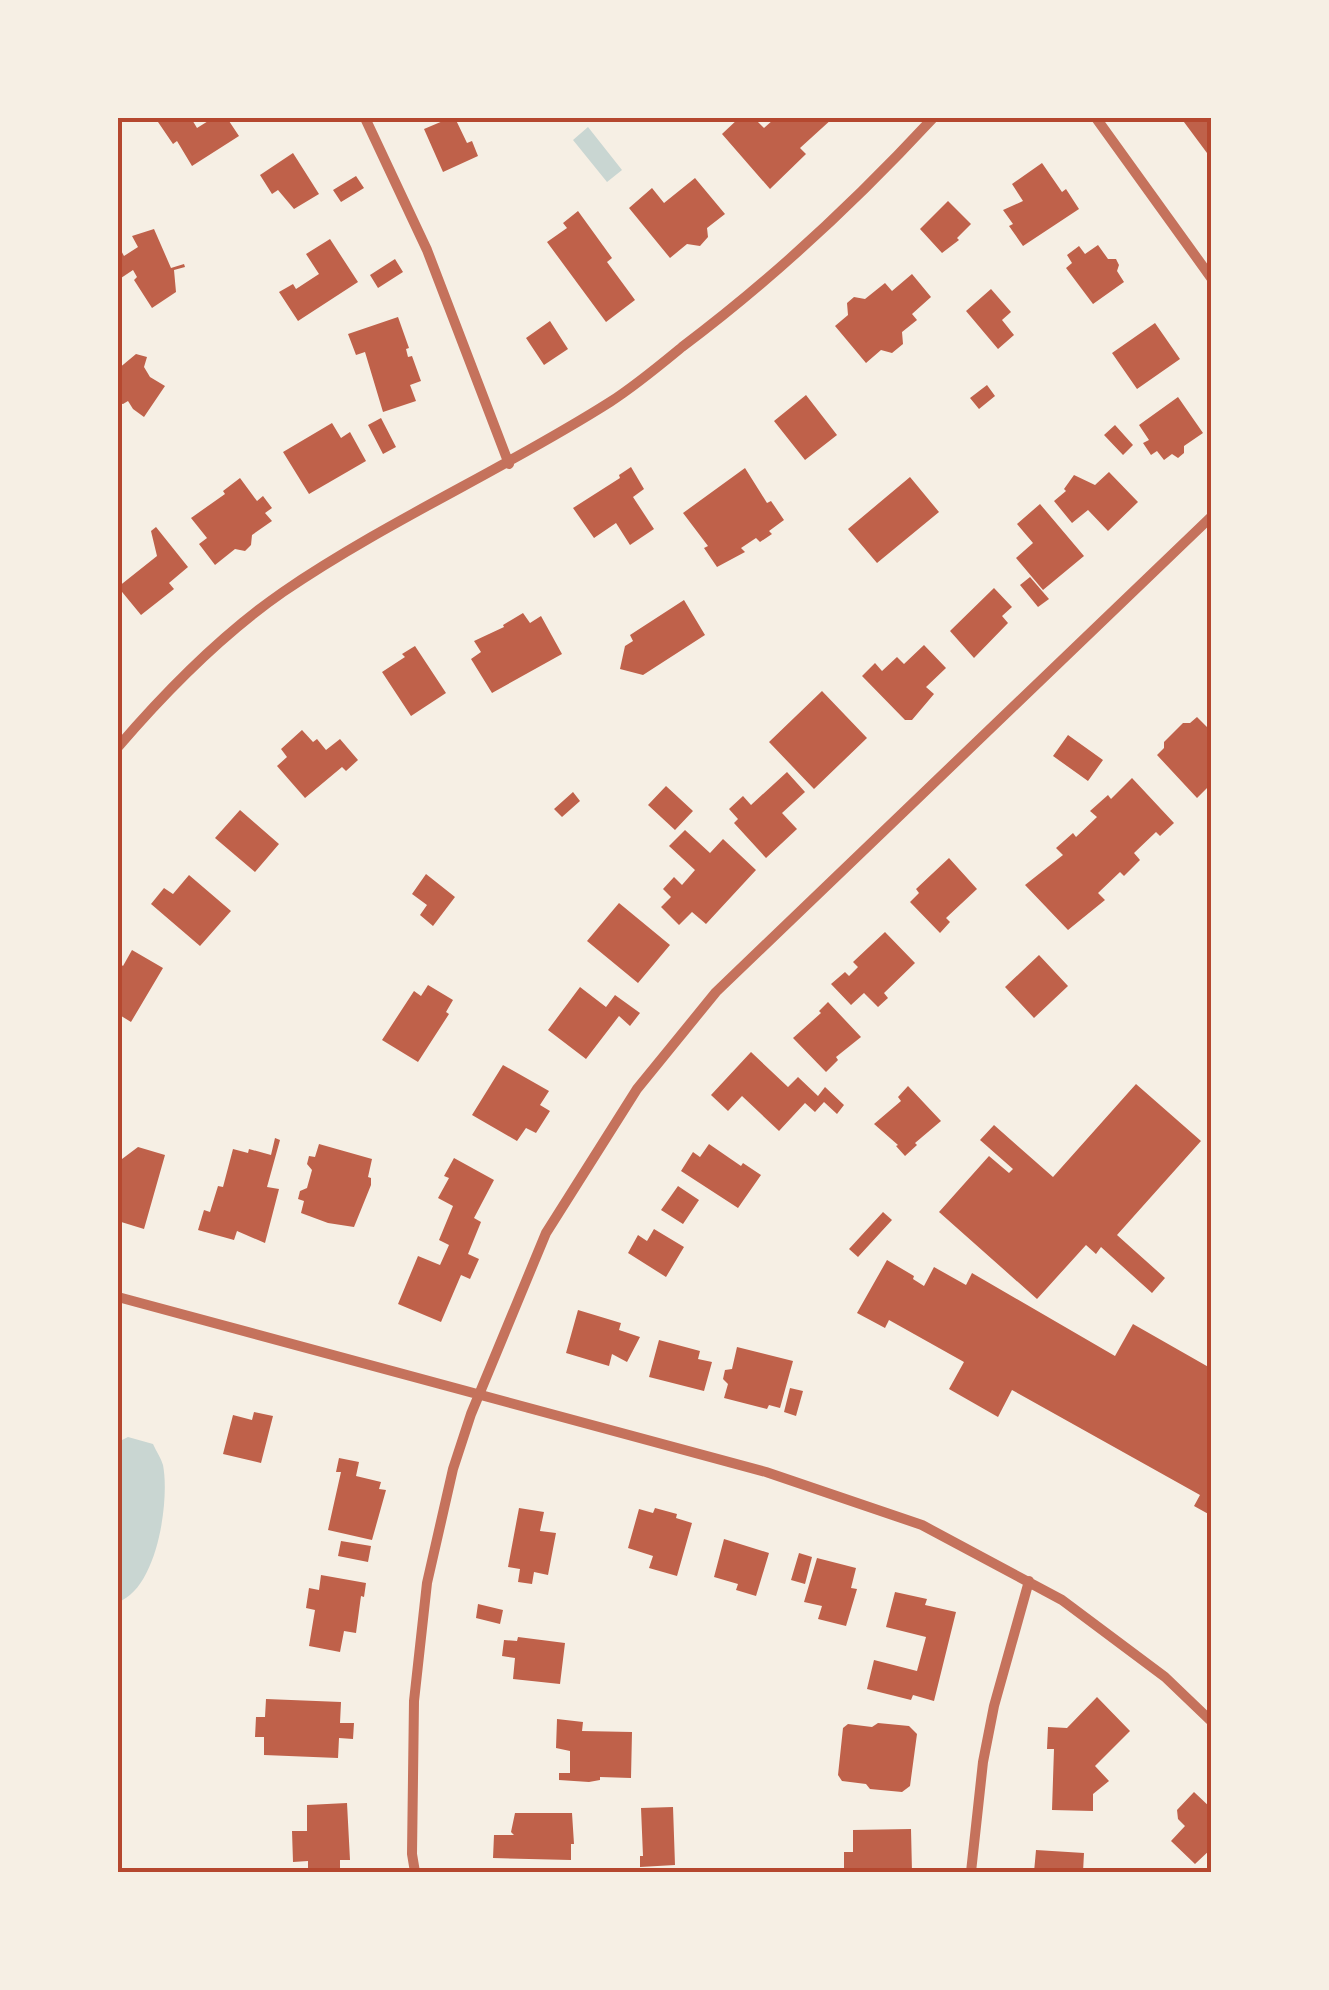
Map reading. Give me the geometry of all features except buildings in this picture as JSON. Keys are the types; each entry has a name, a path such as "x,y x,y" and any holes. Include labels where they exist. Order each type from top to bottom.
{"street":[{"path":"365,118 427,250 509,464"},
{"path":"118,747 210,650 280,594 382,530 509,464 614,399 778,272 870,186 933,118"},
{"path":"1096,118 1212,279"},
{"path":"415,1872 414,1701 427,1582 453,1469 479,1394 546,1233 636,1089 716,992 1212,516"},
{"path":"118,1297 840,1495 922,1525 1029,1582 1100,1626 1165,1677 1212,1722"},
{"path":"971,1872 983,1762 994,1706 1029,1582"}],"shaded area":[{"path":"588,127 622,170 607,182 573,140"},
{"path":"128,1437 153,1444 163,1465 164,1500 151,1562 131,1594 118,1602 118,1442"}]}
